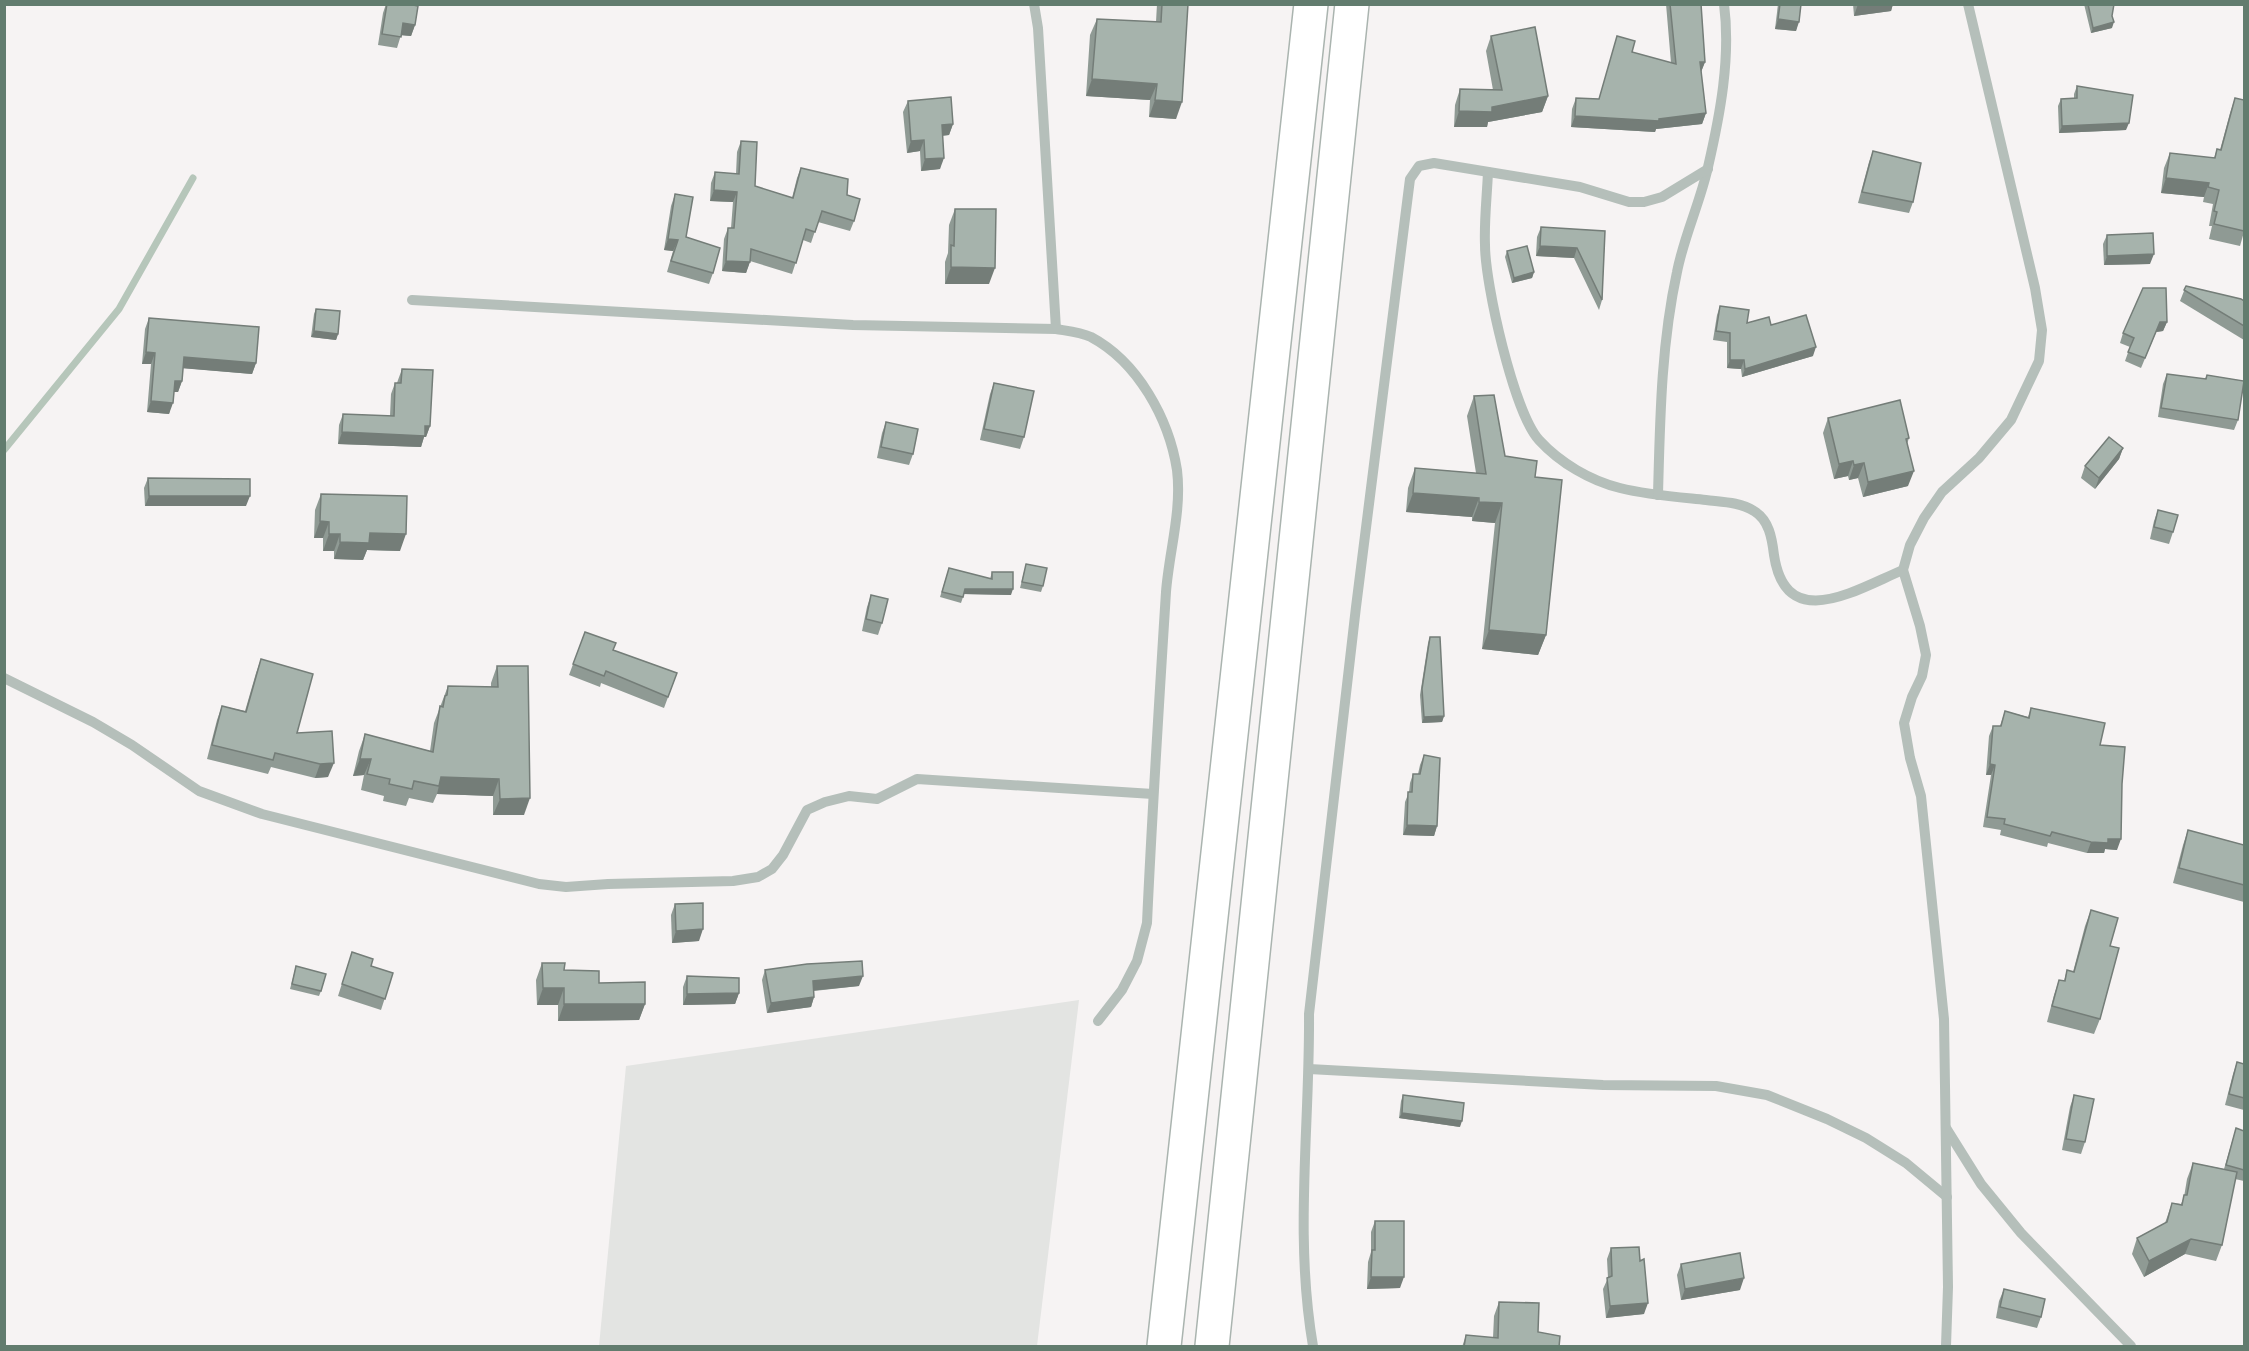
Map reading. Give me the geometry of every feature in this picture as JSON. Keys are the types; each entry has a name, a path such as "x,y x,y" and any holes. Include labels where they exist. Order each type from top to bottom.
{"main road":[{"path":"1164,1347 1311,4"},
{"path":"1212,1347 1352,4"}],"street":[{"path":"1034,4 1038,28 1056,329"},
{"path":"1658,495 1661,405 1668,322 1682,249 1708,169 1722,94 1726,47 1724,4"},
{"path":"1946,1347 1947,1197 1944,1019 1921,796 1910,758 1904,723 1922,676 1926,655 1903,570 1910,544 1942,492 1979,458 2011,420 2039,361 2042,330 2036,288 1968,4"},
{"path":"1313,1347 1304,1260 1304,1174 1309,1069 1308,1014 1407,188 1419,166 1427,164 1580,187 1629,202 1644,202 1662,197 1708,169"},
{"path":"1488,172 1485,245 1487,270 1502,342 1525,417 1538,439 1559,458 1604,484 1658,495 1737,504 1754,511 1766,521 1772,537 1777,573 1794,597 1810,602 1834,599 1903,570"},
{"path":"412,300 853,325 1056,329 1090,337 1115,353 1140,382 1161,417 1177,471 1177,503 1167,578 1146,923 1137,962 1122,990 1098,1021"},
{"path":"4,678 122,739 199,790 237,805 262,814 527,881 566,887 733,881 758,877 772,869 783,855 807,810 825,802 849,796 877,799 917,779 1153,794"},
{"path":"1309,1069 1603,1085 1716,1086 1767,1095 1827,1119 1866,1138 1906,1163 1947,1197"},
{"path":"1946,1128 1982,1184 2021,1233 2132,1347"}],"shaded area":[{"path":"1079,1000 1037,1346 599,1346 626,1066"}],"building":[{"path":"387,4 418,6 415,25 403,23 401,37 382,34"},
{"path":"1162,4 1188,4 1182,102 1155,100 1157,84 1092,79 1097,19 1161,22"},
{"path":"1670,4 1701,4 1705,62 1700,62 1706,113 1659,119 1659,121 1575,116 1576,98 1599,99 1617,36 1635,41 1632,52 1676,64"},
{"path":"1780,4 1801,4 1799,22 1778,19"},
{"path":"2088,4 2114,4 2112,16 2114,22 2093,28"},
{"path":"1535,27 1548,96 1492,107 1492,112 1459,111 1460,89 1502,90 1491,36"},
{"path":"2077,86 2133,95 2129,123 2062,126 2061,99 2077,98"},
{"path":"951,97 953,124 942,125 944,158 925,159 924,140 911,141 908,101"},
{"path":"2235,98 2244,100 2244,231 2214,224 2217,212 2214,211 2219,190 2208,187 2209,183 2166,178 2170,153 2215,158 2217,149 2221,150"},
{"path":"741,141 757,142 755,186 793,198 801,168 848,179 847,195 860,199 854,221 822,211 815,232 806,229 796,263 751,249 750,262 726,261 728,228 734,228 737,192 714,190 715,172 739,174"},
{"path":"1873,151 1921,163 1913,202 1862,192"},
{"path":"675,194 693,197 686,237 720,248 713,273 671,261 678,240 668,239"},
{"path":"955,209 996,209 995,268 951,267"},
{"path":"1541,227 1605,231 1602,300 1577,248 1540,246"},
{"path":"2153,233 2154,254 2107,256 2107,235"},
{"path":"1527,246 1534,272 1514,278 1507,251"},
{"path":"2186,286 2244,301 2244,326 2184,290"},
{"path":"2143,288 2166,288 2167,322 2160,322 2145,358 2128,352 2134,338 2123,333"},
{"path":"1720,306 1749,310 1747,323 1769,317 1771,325 1806,315 1816,347 1745,369 1744,360 1730,360 1730,333 1716,331"},
{"path":"316,309 340,311 338,334 314,331"},
{"path":"149,318 259,327 256,363 184,357 182,381 175,381 173,403 151,401 155,353 146,352"},
{"path":"402,369 433,370 430,426 425,426 425,436 342,432 343,414 394,416 395,383 401,383"},
{"path":"2167,374 2206,379 2207,375 2244,381 2238,420 2161,408"},
{"path":"994,383 1034,391 1024,437 984,429"},
{"path":"1494,395 1505,456 1537,461 1535,477 1562,480 1546,635 1489,630 1502,503 1479,502 1479,498 1413,493 1415,468 1486,474 1474,396"},
{"path":"1900,400 1914,471 1868,482 1864,463 1854,465 1853,461 1839,464 1828,418"},
{"path":"886,422 918,429 913,454 881,447"},
{"path":"2109,437 2123,448 2099,478 2085,466"},
{"path":"148,478 250,479 250,496 149,496"},
{"path":"321,494 407,496 406,534 370,533 369,543 340,542 340,534 329,534 329,522 320,521"},
{"path":"2158,510 2178,515 2173,532 2154,527"},
{"path":"1026,564 1047,568 1043,586 1022,582"},
{"path":"949,568 992,579 992,572 1013,572 1013,589 965,589 963,597 942,592"},
{"path":"871,595 888,599 882,623 866,619"},
{"path":"585,632 616,643 613,650 677,673 668,697 606,671 604,676 573,664"},
{"path":"1430,637 1440,637 1444,716 1424,717 1422,689"},
{"path":"261,659 313,674 297,733 332,731 334,763 320,764 275,753 273,760 212,745 222,706 246,712"},
{"path":"497,666 528,666 530,798 500,799 499,779 441,777 439,786 414,781 412,789 389,784 390,779 367,774 371,759 360,759 365,734 433,752 440,706 443,707 448,686 498,687"},
{"path":"2031,708 2105,723 2100,745 2125,747 2121,839 2108,839 2108,843 2091,842 2052,832 2050,836 2004,824 2005,819 1987,817 1995,765 1990,764 1993,726 2001,726 2005,711 2029,718"},
{"path":"1424,755 1440,758 1437,826 1407,825 1408,792 1412,792 1413,774 1420,774"},
{"path":"2188,830 2244,845 2244,885 2179,868"},
{"path":"703,903 703,929 676,931 675,904"},
{"path":"2091,910 2118,918 2110,946 2119,948 2100,1019 2052,1006 2059,980 2065,981 2067,970 2074,972"},
{"path":"352,952 373,959 371,966 393,973 385,999 342,984"},
{"path":"862,961 863,976 813,981 814,997 771,1003 765,970 807,964"},
{"path":"542,963 565,963 564,970 599,971 599,983 645,982 645,1004 564,1004 564,988 543,988"},
{"path":"296,966 326,974 321,991 292,984"},
{"path":"687,976 739,978 739,993 687,994"},
{"path":"2237,1062 2244,1064 2244,1098 2229,1094"},
{"path":"1403,1095 1464,1103 1462,1121 1402,1113"},
{"path":"2074,1095 2094,1099 2085,1142 2066,1139"},
{"path":"2236,1128 2244,1131 2244,1170 2226,1165"},
{"path":"2193,1163 2237,1172 2222,1245 2191,1239 2149,1261 2137,1238 2167,1222 2172,1203 2182,1205 2184,1195 2187,1195"},
{"path":"1375,1221 1404,1221 1404,1277 1371,1277 1372,1250 1375,1250"},
{"path":"1639,1247 1640,1261 1644,1259 1648,1303 1610,1306 1607,1278 1612,1276 1611,1248"},
{"path":"1740,1253 1744,1278 1685,1289 1681,1264"},
{"path":"2004,1289 2045,1299 2041,1317 2000,1307"},
{"path":"1499,1302 1539,1303 1538,1332 1560,1336 1559,1347 1464,1347 1466,1335 1498,1338"}],"waterway":[{"path":"4,450 119,309 193,178"}]}
